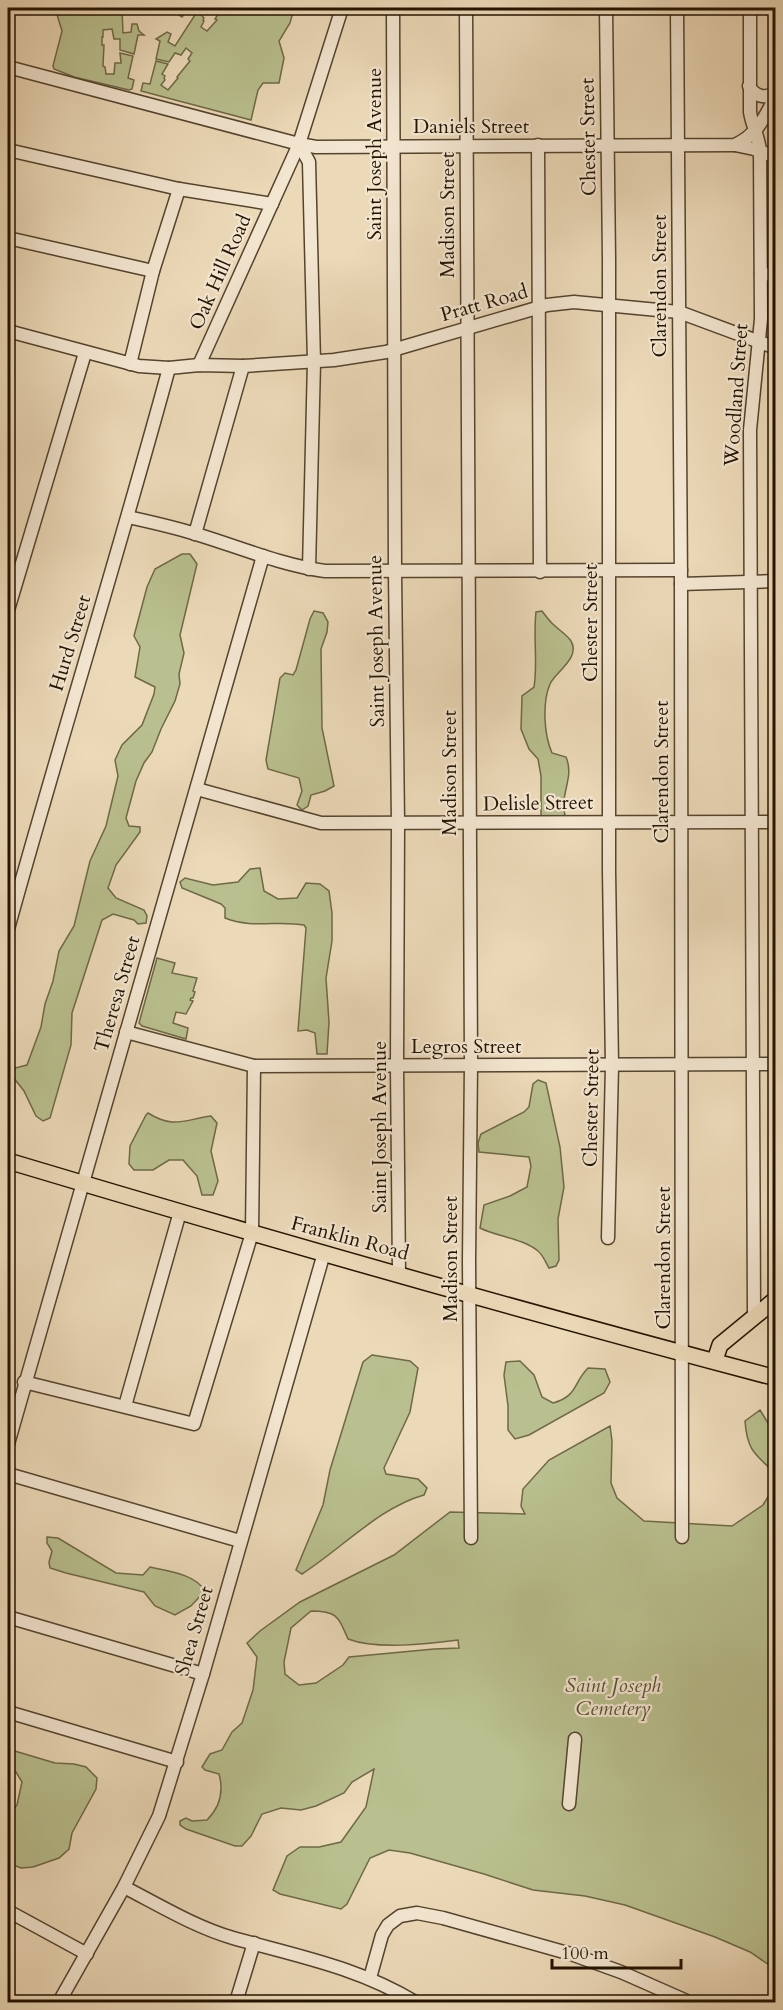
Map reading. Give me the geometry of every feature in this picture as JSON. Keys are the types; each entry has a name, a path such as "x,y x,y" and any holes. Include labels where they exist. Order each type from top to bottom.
{"main road":[{"name":"Franklin Road","path":"8,1161 556,1319 776,1378"},
{"path":"715,1360 720,1345 776,1299"}],"street":[{"name":"Oak Hill Road","path":"199,365 299,144 342,8"},
{"name":"Saint Joseph Avenue","path":"393,8 399,1273"},
{"name":"Madison Street","path":"466,8 471,1538"},
{"name":"Chester Street","path":"606,8 612,1066 608,1238"},
{"name":"Clarendon Street","path":"677,8 681,570 682,1537"},
{"name":"Woodland Street","path":"750,8 749,86 752,125 758,136 760,152 761,274 759,342 750,422 754,1315"},
{"name":"Daniels Street","path":"8,67 316,147 735,145 776,157"},
{"path":"749,86 752,91 761,96 776,94"},
{"path":"735,145 750,137 755,131 776,94"},
{"path":"299,144 309,162 314,362 309,568"},
{"path":"538,145 540,572"},
{"path":"8,150 179,189 272,204"},
{"path":"130,364 153,271 179,189"},
{"path":"8,238 153,271"},
{"path":"761,274 776,275"},
{"name":"Pratt Road","path":"199,365 243,366 314,362 394,349 565,302 609,304 679,312 776,348"},
{"path":"8,332 130,364 170,368 199,365"},
{"path":"8,610 85,352"},
{"path":"195,534 243,366"},
{"name":"Hurd Street","path":"8,928 170,368"},
{"path":"128,517 195,534 263,556 325,571 681,570"},
{"name":"Theresa Street","path":"8,1444 81,1183 263,556"},
{"path":"681,584 776,582"},
{"name":"Delisle Street","path":"197,789 321,823 776,822"},
{"name":"Legros Street","path":"126,1032 254,1066 776,1064"},
{"path":"24,1382 194,1424 252,1233 254,1066"},
{"path":"125,1406 180,1212"},
{"name":"Shea Street","path":"59,2002 124,1887 156,1824 203,1674 324,1253"},
{"path":"8,1474 240,1541"},
{"path":"8,1617 203,1674"},
{"path":"8,1712 177,1762"},
{"path":"569,1804 575,1739"},
{"path":"124,1887 211,1930 325,1962 370,1978 415,2002"},
{"path":"8,1911 87,1954"},
{"path":"370,1978 382,1935 388,1925 400,1916 417,1913 443,1918 571,1954 621,1972 689,2002"},
{"path":"236,2002 254,1943"}],"green space":[{"path":"55,8 122,8 123,33 131,32 132,24 137,24 139,31 144,35 138,35 134,54 120,50 120,39 114,39 112,29 103,30 103,66 106,74 114,74 115,63 121,63 120,53 133,56 128,78 134,80 132,89 74,77 54,69 62,31"},
{"path":"179,8 196,8 203,12 201,15 204,21 201,27 207,31 217,20 215,19 222,8 294,8 290,23 279,41 284,58 279,83 263,83 258,90 251,120 141,91 143,83 150,84 156,61 168,64 162,74 165,80 161,85 168,90 190,61 188,59 192,53 186,48 181,55 175,53 169,62 156,59 160,41 156,39 167,32 171,34 168,42 175,46 195,15 188,10 182,17 176,13"},
{"path":"182,554 190,554 197,564 180,635 184,653 179,674 180,684 175,701 152,752 136,781 126,818 129,826 140,827 140,832 116,865 108,888 116,898 144,910 147,916 146,923 138,924 134,920 113,914 102,920 72,1013 71,1045 50,1118 43,1121 36,1116 24,1091 13,1077 15,1068 27,1065 41,1027 59,951 74,926 90,861 106,826 118,776 115,760 122,745 142,725 154,694 155,687 135,677 140,647 134,636 147,587 155,569"},
{"path":"314,611 323,613 328,622 321,649 322,728 334,786 311,795 308,806 302,810 297,805 302,791 299,778 268,769 266,760 280,678 285,673 293,675 296,670"},
{"path":"542,611 571,641 573,647 570,659 550,684 545,709 547,737 552,753 566,757 569,772 564,800 565,815 559,818 541,816 541,776 538,759 529,749 521,729 522,696 534,687 536,612"},
{"path":"260,868 264,891 278,899 297,898 306,883 320,884 329,891 332,941 326,978 329,1022 327,1054 317,1054 315,1033 307,1030 298,1031 306,928 304,925 255,924 225,918 225,908 221,904 182,888 180,882 185,878 213,885 238,882 250,869"},
{"path":"157,958 175,963 172,973 197,978 193,991 195,992 190,1000 193,1001 186,1014 176,1012 173,1023 188,1028 186,1039 142,1026 139,1023"},
{"path":"538,1080 546,1083 560,1147 564,1187 558,1219 559,1260 556,1266 549,1268 538,1251 532,1247 480,1228 484,1205 527,1187 531,1166 529,1157 479,1152 478,1143 481,1134 524,1112 529,1107 533,1084"},
{"path":"148,1113 172,1122 211,1116 217,1123 211,1151 218,1181 213,1195 202,1195 197,1176 183,1160 169,1160 153,1170 134,1170 129,1164 130,1146"},
{"path":"372,1355 410,1361 418,1368 410,1412 384,1468 386,1474 418,1479 427,1488 424,1495 376,1519 302,1574 296,1570 323,1505 330,1470 363,1362"},
{"path":"520,1361 534,1375 542,1397 553,1403 571,1393 588,1368 605,1369 610,1382 604,1393 529,1435 515,1439 508,1430 504,1375 506,1362"},
{"name":"Saint Joseph Cemetery","path":"760,1410 776,1436 775,1969 750,1952 715,1937 625,1905 585,1896 533,1890 410,1853 389,1850 370,1858 347,1904 341,1909 280,1894 273,1890 287,1856 300,1847 319,1847 341,1842 366,1807 374,1769 352,1782 344,1793 316,1806 301,1810 281,1808 262,1814 251,1836 242,1846 235,1846 180,1825 180,1821 186,1818 192,1821 207,1820 218,1804 221,1793 219,1774 202,1767 210,1754 222,1750 232,1732 242,1723 253,1690 257,1657 247,1643 300,1602 394,1555 450,1512 525,1514 521,1506 523,1489 549,1460 610,1426 611,1483 617,1498 644,1521 732,1526 763,1505 771,1492 773,1471 750,1445 745,1421","holes":["311,1611 326,1612 336,1616 348,1639 387,1645 458,1640 459,1648 349,1657 343,1665 316,1683 299,1685 285,1674 284,1662 291,1628"]},
{"path":"47,1537 58,1538 116,1573 143,1575 150,1567 188,1577 201,1585 205,1591 191,1606 175,1615 155,1606 144,1592 50,1568 52,1551 47,1543"},
{"path":"8,1749 55,1763 86,1767 97,1778 96,1789 72,1833 69,1849 59,1858 33,1867 21,1868 8,1863 8,1816 17,1805 22,1782 16,1772 8,1768"}]}
